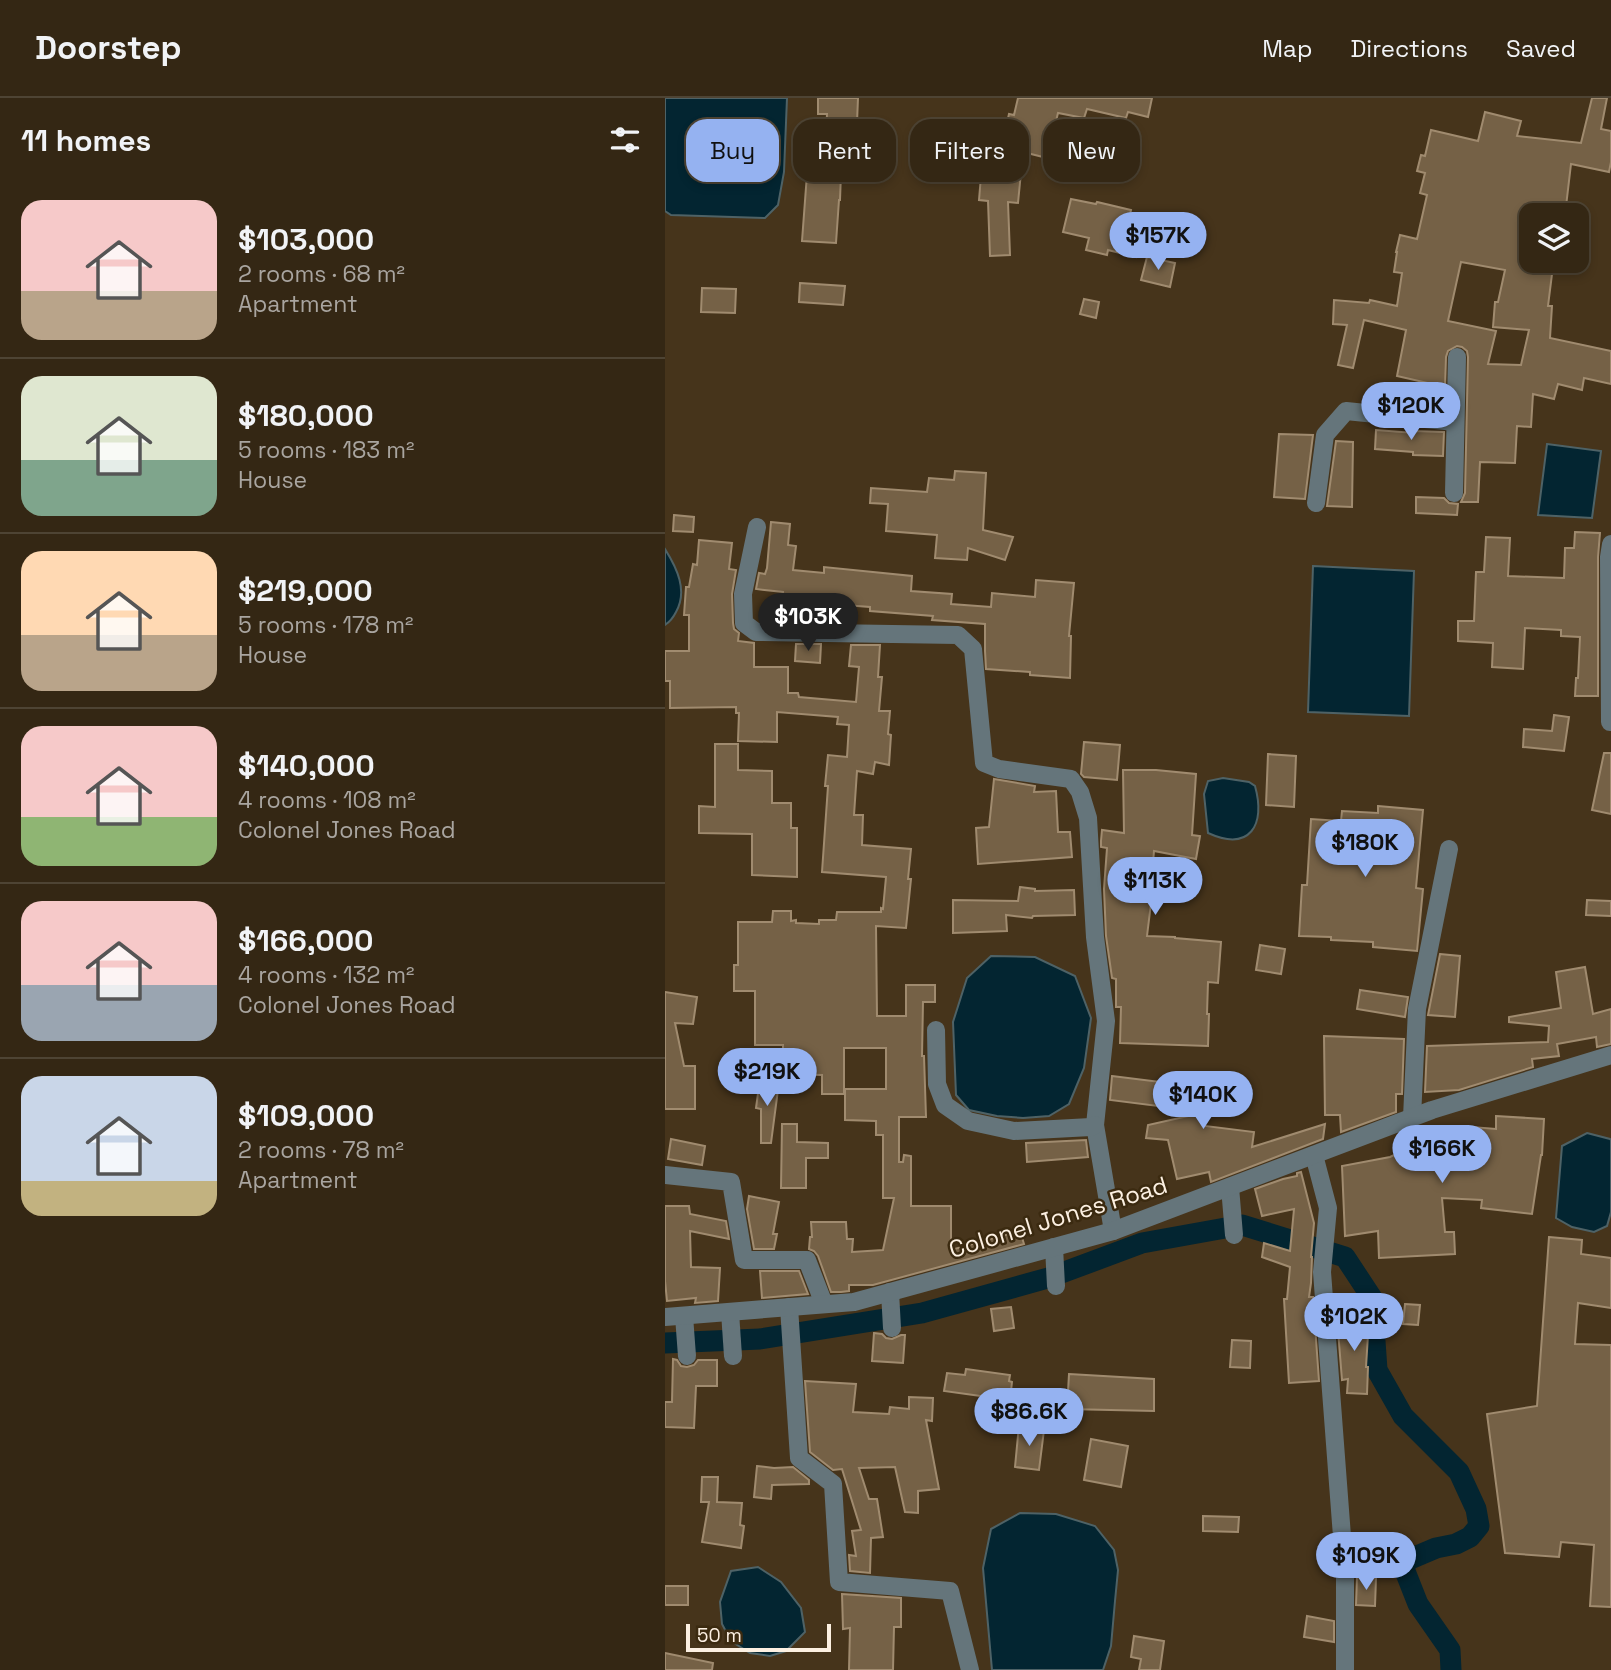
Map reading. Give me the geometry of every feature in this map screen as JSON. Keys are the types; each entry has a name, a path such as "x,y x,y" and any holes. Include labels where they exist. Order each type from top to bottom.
{"street":[{"path":"1454,493 1457,357"},
{"path":"1317,503 1325,435 1346,411 1455,422"},
{"path":"757,527 743,594 744,623 756,632 958,635 973,649 984,763 999,769 1072,779 1080,792 1088,818 1094,937 1106,1021 1095,1125 1113,1231"},
{"path":"1610,722 1611,544"},
{"path":"1412,1118 1417,1009 1449,849"},
{"path":"936,1030 936,1084 945,1105 968,1121 1014,1131 1095,1125"},
{"name":"Colonel Jones Road","path":"665,1317 731,1317 854,1302 1055,1250 1231,1194 1314,1155 1432,1110 1611,1055"},
{"path":"1314,1155 1328,1208 1322,1272 1345,1576 1345,1670"},
{"path":"665,1175 731,1182 744,1260 807,1259 824,1304"},
{"path":"1231,1194 1234,1235"},
{"path":"1055,1250 1056,1286"},
{"path":"890,1293 892,1328"},
{"path":"789,1312 799,1458 833,1484 839,1582 950,1591 970,1670"},
{"path":"731,1317 733,1356"},
{"path":"685,1319 687,1356"}],"water":[{"path":"665,98 787,98 784,172 778,205 765,218 671,215 665,211"},
{"path":"1547,444 1601,451 1592,518 1538,515"},
{"path":"665,549 680,580 681,596 675,614 665,625"},
{"path":"1313,566 1414,571 1409,716 1308,712"},
{"path":"1223,778 1249,782 1255,786 1258,800 1256,823 1244,837 1223,838 1208,833 1204,794 1208,781"},
{"path":"991,956 1035,957 1075,976 1091,1018 1084,1068 1069,1104 1049,1116 1023,1118 969,1110 956,1095 953,1022 967,978"},
{"path":"1587,1133 1611,1140 1611,1212 1607,1226 1594,1232 1572,1227 1556,1218 1562,1146"},
{"path":"1020,1513 1056,1514 1095,1526 1114,1550 1118,1570 1111,1646 1103,1670 992,1670 983,1568 991,1529"},
{"path":"758,1567 781,1582 801,1608 805,1632 786,1651 770,1656 750,1653 731,1641 722,1624 720,1602 731,1571"}],"building":[{"path":"818,98 858,98 857,119 827,119 827,114 818,114"},
{"path":"1018,98 1152,98 1148,117 1128,112 1126,118 1087,109 1084,118 1058,113 1057,119 1043,119 1043,157 1029,154 1029,119 1008,119 1009,114 1014,115"},
{"path":"1592,98 1607,98 1601,129 1611,131 1609,172 1571,164 1566,203 1519,203 1519,273 1552,274 1548,306 1552,306 1550,338 1611,351 1611,384 1584,378 1582,390 1558,384 1554,399 1533,394 1531,427 1517,426 1515,463 1480,462 1478,502 1461,502 1465,493 1467,351 1457,346 1448,351 1445,387 1397,376 1406,330 1364,320 1353,368 1338,365 1347,325 1333,324 1334,300 1369,303 1370,300 1397,306 1402,273 1394,272 1396,252 1400,235 1417,239 1427,195 1420,193 1425,173 1417,171 1421,155 1425,156 1431,130 1478,141 1485,112 1521,121 1517,136 1581,143","holes":["1461,262 1505,270 1498,302 1495,302 1493,327 1529,330 1521,365 1488,364 1496,331 1448,321"]},
{"path":"806,182 841,182 836,243 802,241"},
{"path":"980,182 1020,182 1018,203 1008,202 1010,255 990,256 988,201 979,200"},
{"path":"1071,199 1131,210 1126,233 1141,236 1136,257 1108,250 1107,255 1086,250 1089,238 1063,232"},
{"path":"1147,257 1175,263 1170,287 1141,280"},
{"path":"800,283 845,286 843,305 799,302"},
{"path":"702,288 736,289 735,313 701,312"},
{"path":"1084,299 1099,302 1096,318 1080,314"},
{"path":"1376,430 1444,432 1443,456 1375,449"},
{"path":"1279,434 1313,435 1305,499 1274,497"},
{"path":"1336,441 1353,442 1352,507 1327,506"},
{"path":"955,471 986,473 983,530 1013,537 1005,560 968,548 967,560 935,558 937,535 886,531 888,504 870,503 871,488 927,492 929,478 954,480"},
{"path":"1416,497 1444,498 1449,503 1458,504 1457,515 1416,513"},
{"path":"674,515 694,517 693,532 673,531"},
{"path":"771,522 790,524 788,545 796,546 793,570 824,573 824,567 912,576 911,591 952,594 951,604 991,607 992,593 1035,597 1036,580 1074,583 1069,636 1070,678 986,669 985,624 932,620 933,616 870,611 870,607 818,603 816,622 781,621 783,592 756,589 759,573 765,574 767,568"},
{"path":"1575,532 1600,533 1598,696 1575,696 1580,637 1561,636 1561,630 1525,628 1523,669 1492,667 1493,643 1458,641 1458,621 1474,621 1476,572 1484,572 1486,537 1510,538 1508,576 1564,578 1565,548 1574,548"},
{"path":"699,540 732,543 729,569 736,570 732,594 733,623 734,629 739,633 738,641 754,643 754,667 788,667 788,693 798,693 799,697 856,702 859,667 849,666 851,645 880,645 878,677 882,677 879,711 890,711 889,765 875,762 873,774 857,771 854,815 863,815 862,845 911,849 908,879 911,879 906,928 876,926 877,1016 906,1016 906,985 935,985 935,1002 923,1002 922,1056 926,1117 899,1117 899,1162 903,1162 904,1155 911,1156 911,1206 951,1206 951,1250 1020,1231 1024,1244 873,1285 849,1285 849,1291 841,1292 831,1292 818,1256 809,1249 812,1237 811,1222 846,1222 847,1239 853,1239 852,1252 883,1250 894,1198 883,1198 883,1135 876,1135 876,1121 845,1120 845,1089 886,1089 886,1048 844,1048 844,1094 822,1094 822,1075 783,1074 783,1045 755,1045 755,991 734,991 734,965 738,965 738,922 772,922 773,911 791,911 791,921 796,920 796,923 819,924 819,920 836,920 837,912 881,912 886,877 822,872 828,755 847,757 849,725 837,724 838,717 777,712 777,742 738,741 739,713 736,713 736,707 670,708 670,681 665,681 665,651 689,651 689,615 684,615 686,587 689,587 693,564 697,565"},
{"path":"796,644 821,644 820,663 795,661"},
{"path":"1554,715 1569,717 1564,751 1523,747 1524,729 1552,731"},
{"path":"1084,742 1120,745 1117,780 1084,777 1081,774"},
{"path":"715,744 738,744 738,770 772,771 772,803 791,803 791,828 797,828 797,877 752,875 752,834 699,833 699,806 715,807"},
{"path":"1604,753 1611,753 1611,814 1592,810"},
{"path":"1268,754 1296,756 1294,807 1266,805"},
{"path":"1123,770 1196,774 1192,835 1200,836 1196,859 1154,851 1147,936 1221,942 1218,983 1208,982 1208,1046 1120,1043 1121,1007 1116,1007 1116,979 1112,978 1106,936 1104,889 1107,848 1101,847 1101,841 1102,830 1124,833"},
{"path":"994,779 1035,786 1034,792 1056,791 1058,832 1070,832 1072,857 978,864 976,828 989,827"},
{"path":"1378,806 1423,810 1416,888 1423,889 1417,951 1373,947 1373,942 1299,936 1302,885 1307,885 1311,819 1341,821 1342,811 1378,813"},
{"path":"1020,887 1035,891 1074,890 1075,915 1032,918 1006,915 1007,931 953,933 953,900 1018,901"},
{"path":"1587,900 1611,901 1611,916 1586,915"},
{"path":"1260,945 1285,949 1281,974 1256,970"},
{"path":"1440,954 1460,956 1455,1017 1428,1015"},
{"path":"1585,967 1593,1014 1611,1009 1611,1044 1597,1047 1596,1037 1557,1044 1559,1056 1532,1059 1533,1067 1459,1090 1425,1092 1427,1046 1548,1042 1549,1026 1509,1022 1509,1017 1561,1008 1556,972"},
{"path":"1360,990 1408,997 1405,1017 1357,1009"},
{"path":"665,992 697,997 693,1024 675,1023 684,1066 695,1066 695,1109 665,1109"},
{"path":"1324,1036 1404,1039 1402,1094 1396,1094 1396,1112 1341,1132 1340,1115 1325,1115"},
{"path":"1112,1076 1209,1085 1205,1126 1254,1132 1252,1147 1325,1124 1323,1139 1211,1182 1209,1172 1177,1179 1168,1140 1146,1138 1148,1125 1206,1112 1110,1100"},
{"path":"760,1079 779,1082 771,1143 761,1143 761,1109 756,1108"},
{"path":"1496,1116 1544,1119 1542,1155 1532,1214 1481,1208 1482,1200 1442,1198 1445,1232 1454,1232 1455,1254 1379,1258 1378,1231 1345,1236 1342,1166 1390,1157 1428,1139 1460,1138 1460,1126 1496,1129"},
{"path":"782,1124 797,1124 797,1142 828,1143 828,1158 806,1158 806,1188 781,1188"},
{"path":"671,1139 705,1146 702,1165 668,1159"},
{"path":"1086,1140 1088,1157 1027,1162 1026,1143"},
{"path":"1301,1172 1314,1223 1309,1297 1313,1297 1319,1381 1289,1383 1284,1299 1287,1299 1290,1267 1262,1257 1264,1243 1290,1251 1294,1209 1262,1216 1255,1189 1297,1176 1297,1173"},
{"path":"749,1196 779,1202 773,1234 777,1234 774,1249 754,1249 747,1209"},
{"path":"665,1206 689,1206 690,1214 726,1221 729,1239 690,1231 691,1267 720,1268 718,1301 695,1303 696,1298 667,1301"},
{"path":"1549,1237 1582,1240 1581,1254 1611,1258 1611,1308 1578,1303 1575,1344 1611,1345 1611,1607 1590,1606 1594,1545 1561,1542 1559,1557 1505,1553 1487,1414 1537,1406"},
{"path":"760,1271 799,1271 808,1294 762,1298"},
{"path":"1405,1304 1420,1305 1418,1325 1403,1324"},
{"path":"1011,1307 1014,1328 994,1331 991,1309"},
{"path":"1337,1318 1369,1319 1367,1394 1347,1393 1348,1379 1342,1380"},
{"path":"874,1333 892,1339 905,1335 903,1363 872,1361"},
{"path":"1232,1340 1251,1341 1250,1368 1230,1367"},
{"path":"673,1359 681,1366 687,1367 698,1360 717,1360 717,1386 696,1386 694,1428 665,1427 665,1402 672,1402"},
{"path":"966,1369 1010,1375 1010,1400 944,1391 947,1373 965,1375"},
{"path":"1069,1374 1154,1379 1154,1411 1067,1409"},
{"path":"805,1381 856,1384 853,1412 889,1414 890,1407 909,1409 909,1397 933,1398 932,1421 926,1420 939,1489 918,1491 918,1513 905,1512 895,1467 859,1468 869,1499 877,1499 883,1537 871,1538 870,1573 850,1571 849,1555 856,1556 852,1531 861,1530 842,1469 833,1470 810,1452"},
{"path":"1019,1425 1044,1430 1039,1470 1015,1467"},
{"path":"1091,1439 1128,1446 1121,1487 1084,1480"},
{"path":"757,1466 793,1467 809,1480 809,1484 772,1485 771,1499 754,1497"},
{"path":"702,1477 718,1477 717,1502 742,1503 740,1525 744,1526 741,1548 702,1542 709,1502 701,1502"},
{"path":"1203,1516 1239,1517 1238,1532 1203,1531"},
{"path":"1357,1577 1376,1578 1375,1606 1356,1605"},
{"path":"665,1586 688,1586 688,1605 665,1605"},
{"path":"842,1594 901,1598 901,1627 894,1627 893,1670 849,1670 850,1628 843,1629"},
{"path":"1307,1616 1334,1621 1334,1642 1304,1637"},
{"path":"1134,1636 1164,1641 1160,1670 1139,1670 1141,1659 1131,1657"},
{"path":"665,1653 713,1663 712,1670 665,1670"}],"waterway":[{"path":"665,1343 760,1339 922,1313 1048,1278 1142,1243 1242,1225 1345,1257 1372,1298 1377,1370 1403,1416 1459,1472 1476,1509 1479,1526 1470,1537 1410,1559 1403,1566 1418,1604 1450,1650 1451,1670"}]}
